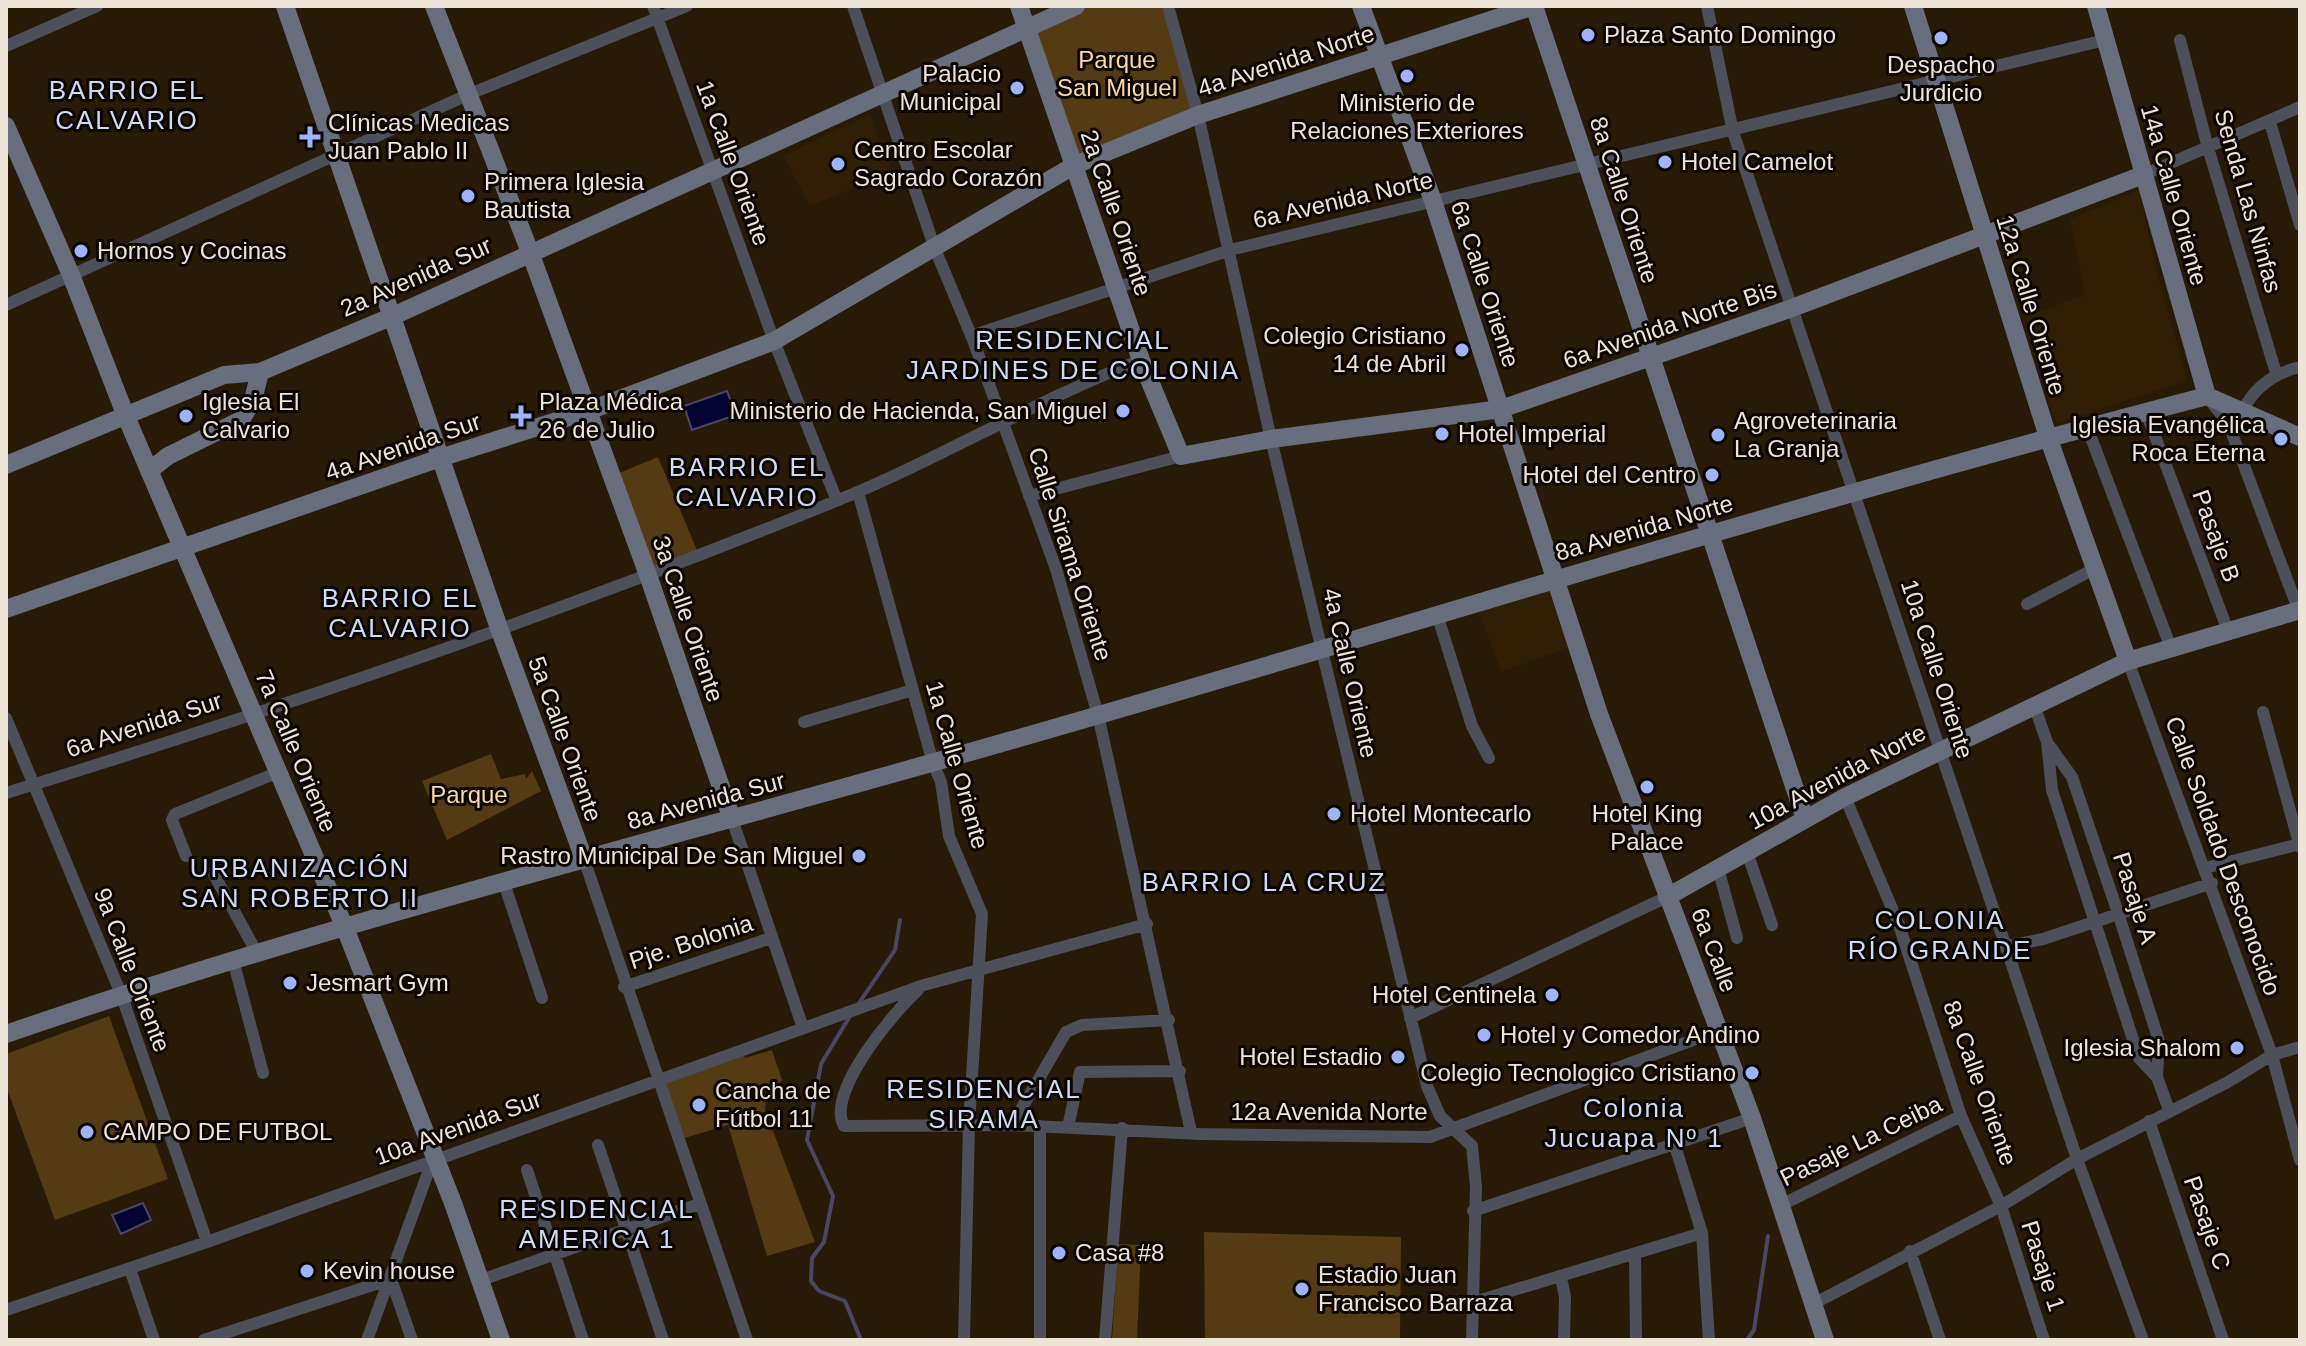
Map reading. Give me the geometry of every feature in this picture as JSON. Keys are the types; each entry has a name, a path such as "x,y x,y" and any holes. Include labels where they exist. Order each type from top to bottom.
{"street":[{"path":"6,46 97,6"},
{"name":"5a Calle Oriente","path":"285,6 443,457 499,628 584,859 624,987 747,1340"},
{"name":"3a Calle Oriente","path":"434,6 530,252 648,575 803,1028"},
{"name":"1a Calle Oriente","path":"653,6 774,341 837,501"},
{"name":"Calle Sirama Oriente","path":"853,6 935,249 971,336 1056,569 1098,715 1169,1020 1191,1132"},
{"name":"2a Calle Oriente","path":"1019,6 1141,360 1181,456"},
{"path":"882,92 1076,6"},
{"name":"4a Calle Oriente","path":"1168,6 1198,115 1271,439 1427,1086 1440,1116 1472,1146 1476,1187 1472,1340"},
{"name":"6a Calle Oriente","path":"1361,6 1433,201 1556,579"},
{"name":"4a Avenida Norte","path":"935,249 1075,165 1198,115 1534,6"},
{"name":"8a Calle Oriente","path":"1534,6 1805,819"},
{"name":"10a Calle Oriente","path":"1707,6 1733,132 1856,490 2077,1159 2143,1340"},
{"name":"12a Calle Oriente","path":"1913,6 2048,437 2128,661"},
{"name":"14a Calle Oriente","path":"2096,6 2207,396 2228,423 2300,611"},
{"path":"6,305 467,95 659,19 681,7"},
{"name":"6a Avenida Norte","path":"971,336 1230,250 1733,132 2105,40"},
{"name":"Senda Las Ninfas","path":"2180,40 2208,148 2276,373"},
{"name":"2a Avenida Sur","path":"6,465 224,375 260,372 393,316 530,252 713,173 882,92"},
{"name":"6a Avenida Norte Bis","path":"1029,496 1181,456 1271,439 1501,409 1792,308 2143,175 2300,107"},
{"path":"2270,122 2300,225"},
{"name":"7a Calle Oriente","path":"6,126 71,275 149,471 345,928 481,1280 501,1340"},
{"name":"4a Avenida Sur","path":"6,609 443,457 588,411 774,341 935,249"},
{"name":"6a Avenida Sur","path":"6,793 254,713 648,575 858,492 1141,360"},
{"path":"2242,412 2248,400 2276,373 2300,367"},
{"path":"149,471 168,456 241,420 253,400 260,372"},
{"path":"2207,396 2300,437"},
{"name":"8a Avenida Norte","path":"1098,715 1856,490 2207,396"},
{"name":"Pasaje B","path":"2146,412 2228,631"},
{"path":"2087,427 2171,648"},
{"name":"1a Calle Oriente","path":"858,492 933,763 942,785 949,836 982,910 969,1125 964,1340"},
{"path":"2027,604 2094,569"},
{"name":"6a Calle","path":"1556,579 1599,714 1752,1118 1825,1340"},
{"name":"10a Avenida Norte","path":"1410,1018 1667,897 1845,797 2128,661 2300,611"},
{"path":"1437,614 1472,726 1489,758"},
{"name":"Calle Soldado Desconocido","path":"2128,661 2212,883 2272,1055 2300,1160"},
{"path":"804,722 913,690"},
{"path":"2034,705 2047,742 2052,790 2139,1058 2157,1077 2169,1110"},
{"path":"2205,868 2300,845 2263,712"},
{"name":"8a Avenida Sur","path":"6,1034 233,960 1098,715"},
{"name":"9a Calle Oriente","path":"6,718 121,994 207,1242"},
{"name":"Pasaje A","path":"2047,742 2072,777 2118,913 2159,1041 2157,1077"},
{"path":"186,856 172,820 175,814 279,772"},
{"name":"8a Calle Oriente","path":"1845,797 1899,925 1961,1116 2001,1206"},
{"path":"1747,852 1772,925"},
{"path":"1718,868 1737,938"},
{"path":"211,869 257,953"},
{"path":"504,883 542,998"},
{"path":"2008,946 2212,883"},
{"name":"10a Avenida Sur","path":"6,1310 207,1242 924,985 1147,924"},
{"name":"Pje. Bolonia","path":"624,987 771,938"},
{"path":"233,960 263,1073"},
{"name":"12a Avenida Norte","path":"924,985 897,1009 874,1040 846,1090 841,1122 849,1128 1012,1125 1430,1137 1720,1030"},
{"path":"1012,1125 1066,1032 1082,1025 1169,1020"},
{"path":"1815,1303 2001,1206 2077,1159 2228,1082 2272,1055 2300,1047"},
{"path":"1068,1127 1080,1072 1180,1071"},
{"name":"Pasaje La Ceiba","path":"1781,1205 1961,1116"},
{"path":"1473,1211 1752,1118"},
{"name":"Pasaje C","path":"2149,1121 2223,1340"},
{"path":"1040,1126 1040,1340"},
{"path":"1105,1340 1122,1128"},
{"path":"598,1145 663,1340"},
{"path":"1675,1146 1702,1233 1709,1340"},
{"path":"367,1340 433,1159"},
{"path":"527,1170 583,1340"},
{"path":"481,1280 699,1204"},
{"name":"Pasaje 1","path":"2001,1206 2044,1340"},
{"path":"1471,1303 1702,1233"},
{"path":"1910,1251 1940,1340"},
{"path":"1635,1255 1636,1340"},
{"path":"130,1269 154,1340"},
{"path":"1561,1278 1565,1297 1564,1340"},
{"path":"204,1340 391,1279"},
{"path":"391,1279 412,1340"}],"shaded area":[{"name":"Centro Escolar Sagrado Corazón","path":"870,114 892,172 810,206 783,156"},
{"path":"2139,190 2158,277 2188,381 2056,423 2026,316 2085,295 2070,219"},
{"path":"727,391 736,415 692,430 684,406"},
{"path":"1554,585 1576,645 1501,672 1478,610"},
{"path":"143,1203 151,1220 121,1234 112,1215"}],"green space":[{"name":"Parque San Miguel","path":"1076,6 1168,6 1198,115 1075,165 1028,29"},
{"path":"658,457 699,555 653,574 612,476"},
{"name":"Parque","path":"491,754 501,779 525,774 526,779 532,771 541,791 447,840 422,781"},
{"name":"CAMPO DE FUTBOL","path":"109,1016 168,1179 55,1220 6,1086 6,1054"},
{"path":"772,1050 782,1080 766,1101 765,1110 815,1242 767,1256 728,1125 678,1140 658,1081 742,1051 745,1058"},
{"name":"Estadio Juan Francisco Barraza","path":"1204,1232 1401,1237 1400,1340 1205,1340"},
{"path":"1118,1244 1141,1245 1137,1340 1112,1340"}],"waterway":[{"path":"857,1006 895,950 900,920"},
{"path":"850,1016 821,1064 807,1140 833,1196 824,1242 812,1258 811,1281 819,1291 845,1301 861,1340"},
{"path":"1747,1340 1754,1330 1768,1236"}],"place":[{"name":"Plaza Santo Domingo","path":"1588,35"},
{"name":"Despacho Jurdicio","path":"1941,38"},
{"name":"Ministerio de Relaciones Exteriores","path":"1407,76"},
{"name":"Palacio Municipal","path":"1017,88"},
{"name":"Clínicas Medicas Juan Pablo II","path":"310,137"},
{"name":"Hotel Camelot","path":"1665,162"},
{"name":"Centro Escolar Sagrado Corazón","path":"838,164"},
{"name":"Primera Iglesia Bautista","path":"468,196"},
{"name":"Hornos y Cocinas","path":"81,251"},
{"name":"Colegio Cristiano 14 de Abril","path":"1462,350"},
{"name":"Ministerio de Hacienda, San Miguel","path":"1123,411"},
{"name":"Iglesia El Calvario","path":"186,416"},
{"name":"Plaza Médica 26 de Julio","path":"521,416"},
{"name":"Hotel Imperial","path":"1442,434"},
{"name":"Agroveterinaria La Granja","path":"1718,435"},
{"name":"Iglesia Evangélica Roca Eterna","path":"2281,439"},
{"name":"Hotel del Centro","path":"1712,475"},
{"name":"Hotel King Palace","path":"1647,787"},
{"name":"Hotel Montecarlo","path":"1334,814"},
{"name":"Rastro Municipal De San Miguel","path":"859,856"},
{"name":"Jesmart Gym","path":"290,983"},
{"name":"Hotel Centinela","path":"1552,995"},
{"name":"Hotel y Comedor Andino","path":"1484,1035"},
{"name":"Iglesia Shalom","path":"2237,1048"},
{"name":"Hotel Estadio","path":"1398,1057"},
{"name":"Colegio Tecnologico Cristiano","path":"1752,1073"},
{"name":"Cancha de Fútbol 11","path":"699,1105"},
{"name":"CAMPO DE FUTBOL","path":"87,1132"},
{"name":"Casa #8","path":"1059,1253"},
{"name":"Kevin house","path":"307,1271"},
{"name":"Estadio Juan Francisco Barraza","path":"1302,1289"}],"district":[{"name":"BARRIO EL CALVARIO","path":"127,105"},
{"name":"RESIDENCIAL JARDINES DE COLONIA","path":"1073,355"},
{"name":"BARRIO EL CALVARIO","path":"747,482"},
{"name":"BARRIO EL CALVARIO","path":"400,613"},
{"name":"BARRIO LA CRUZ","path":"1264,882"},
{"name":"URBANIZACIÓN SAN ROBERTO II","path":"300,883"},
{"name":"COLONIA RÍO GRANDE","path":"1940,935"},
{"name":"RESIDENCIAL SIRAMA","path":"984,1104"},
{"name":"Colonia Jucuapa Nº 1","path":"1634,1123"},
{"name":"RESIDENCIAL AMERICA 1","path":"597,1224"}]}
